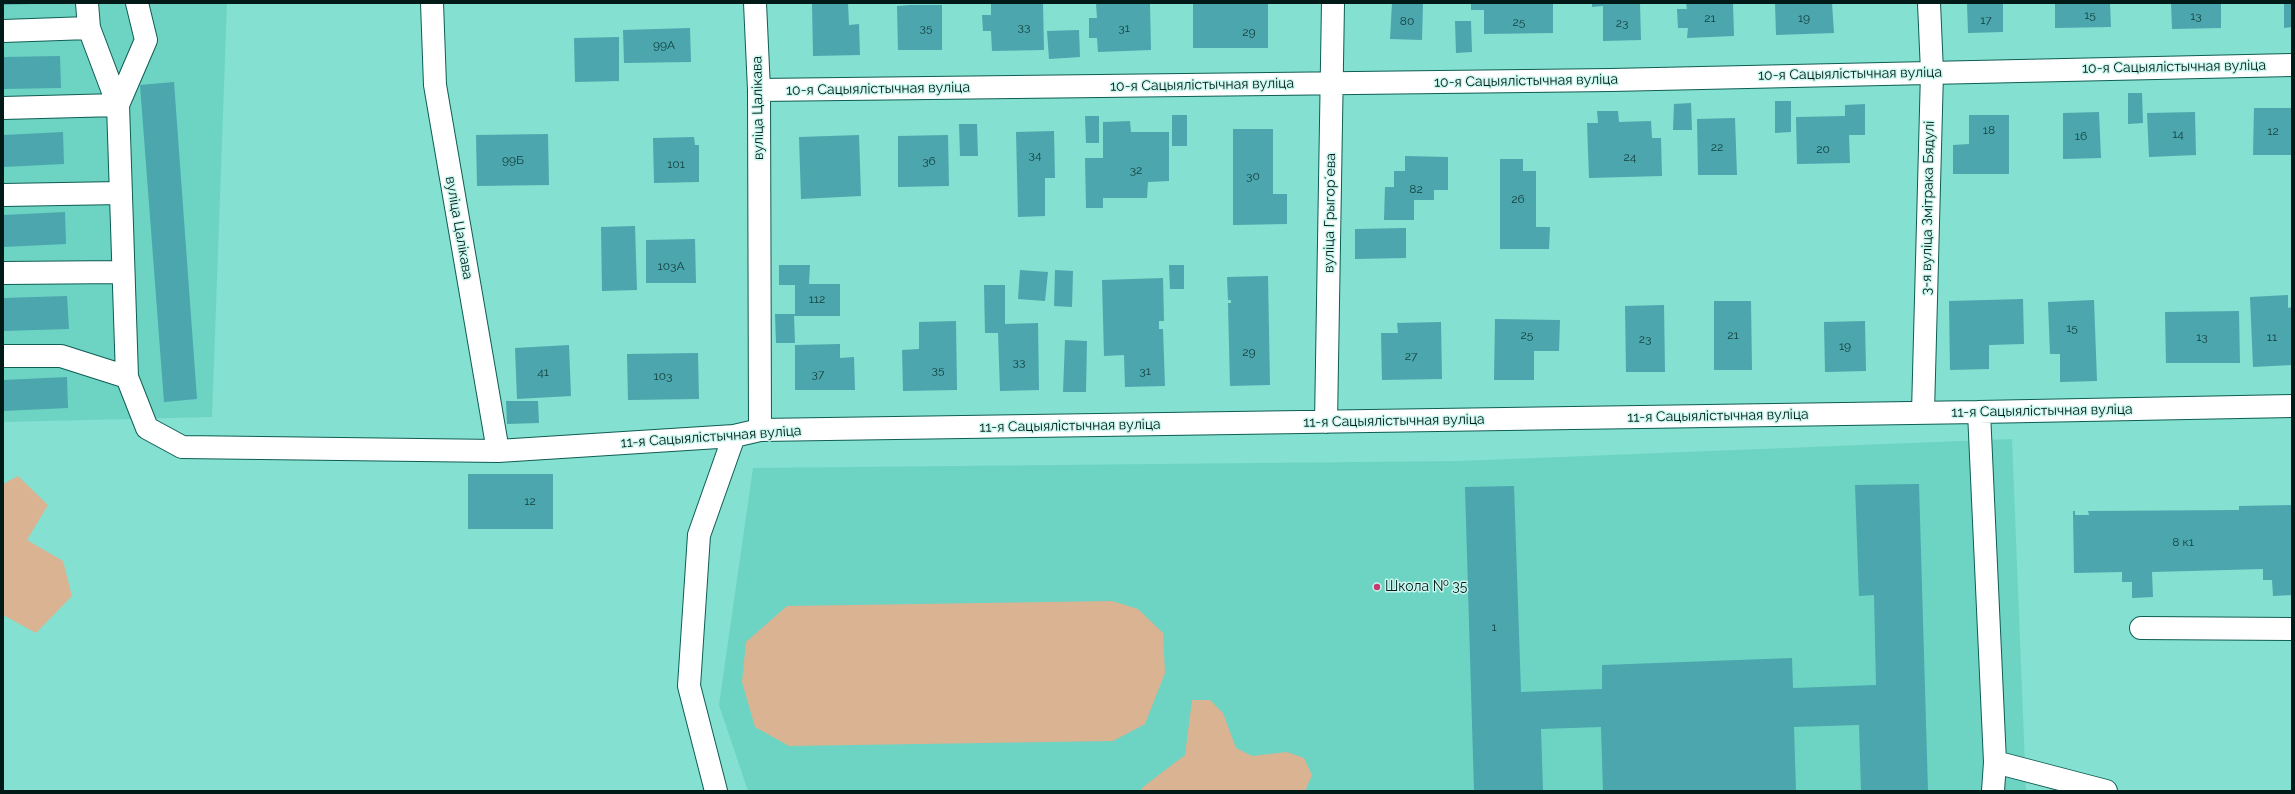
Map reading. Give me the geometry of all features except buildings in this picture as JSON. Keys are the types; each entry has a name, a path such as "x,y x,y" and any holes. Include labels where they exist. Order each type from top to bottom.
{"street":[{"path":"87,3 90,28 118,105"},
{"path":"118,105 146,40 137,3"},
{"name":"вуліца Цалікава","path":"432,3 435,85 498,451"},
{"name":"вуліца Цалікава","path":"755,3 760,90 760,430"},
{"name":"вуліца Грыгорʼева","path":"1326,422 1333,3"},
{"name":"3-я вуліца Змітрака Бядулі","path":"1923,412 1932,72 1928,3"},
{"path":"3,30 90,28"},
{"name":"10-я Сацыялістычная вуліца","path":"760,90 1611,80 2292,65"},
{"path":"3,108 118,105"},
{"name":"11-я Сацыялістычная вуліца","path":"118,105 127,377 147,428 182,447 498,451 734,436 760,430 2292,406"},
{"path":"3,195 121,193"},
{"path":"3,273 123,272"},
{"path":"3,356 61,356 127,377"},
{"path":"1979,412 1995,762 1993,791"},
{"path":"716,791 689,686 700,536 734,436"},
{"path":"2141,628 2292,629"},
{"path":"1995,762 2104,790"}],"shaded area":[{"path":"3,3 227,3 212,417 3,422"},
{"name":"Школа № 35","path":"2012,439 2026,791 748,791 719,705 753,468 1460,461"},
{"path":"18,476 48,505 27,540 63,561 72,596 36,633 3,615 3,484"},
{"path":"1112,601 1138,609 1163,633 1165,673 1145,724 1113,741 789,746 755,727 742,682 746,642 787,606"},
{"path":"1192,700 1210,700 1223,713 1236,748 1252,756 1287,752 1304,758 1312,775 1305,791 1140,791 1143,787 1185,755"}],"place":[{"name":"Школа № 35","path":"1377,587"}]}
